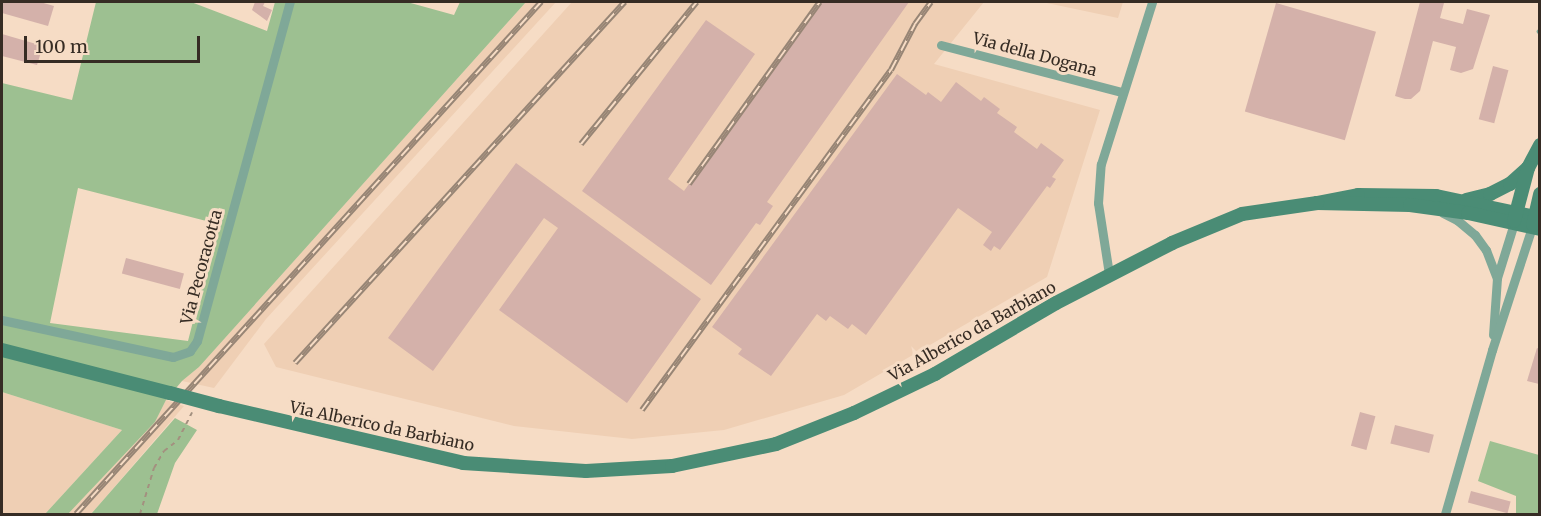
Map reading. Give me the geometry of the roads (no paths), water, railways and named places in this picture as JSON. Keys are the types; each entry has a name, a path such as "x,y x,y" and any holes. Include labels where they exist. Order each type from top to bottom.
{"main road":[{"path":"1456,200 1490,194 1510,184 1528,168 1539,145"},
{"path":"1528,168 1528,220"},
{"name":"Via Alberico da Barbiano","path":"2,350 219,406 463,463 586,471 672,466 776,444 854,413 935,374 1110,274 1172,243 1242,214 1375,194 1436,196 1528,220"},
{"path":"1528,220 1539,194"},
{"name":"Via Alberico da Barbiano","path":"1317,202 1425,207 1528,220"}],"street":[{"name":"Via Pecoracotta","path":"2,320 173,357 190,351 197,340 290,2"},
{"path":"1110,274 1098,203 1101,164 1152,2"},
{"name":"Via della Dogana","path":"941,45 1122,92"},
{"path":"1425,207 1457,220 1475,235 1486,250 1497,278"},
{"path":"1492,350 1497,278 1528,220"},
{"path":"1445,514 1528,220"}],"railway":[{"path":"76,514 541,2"},
{"path":"295,363 625,2"},
{"path":"581,144 697,2"},
{"path":"689,184 820,2"},
{"path":"642,410 891,70 915,24 931,2"}]}
